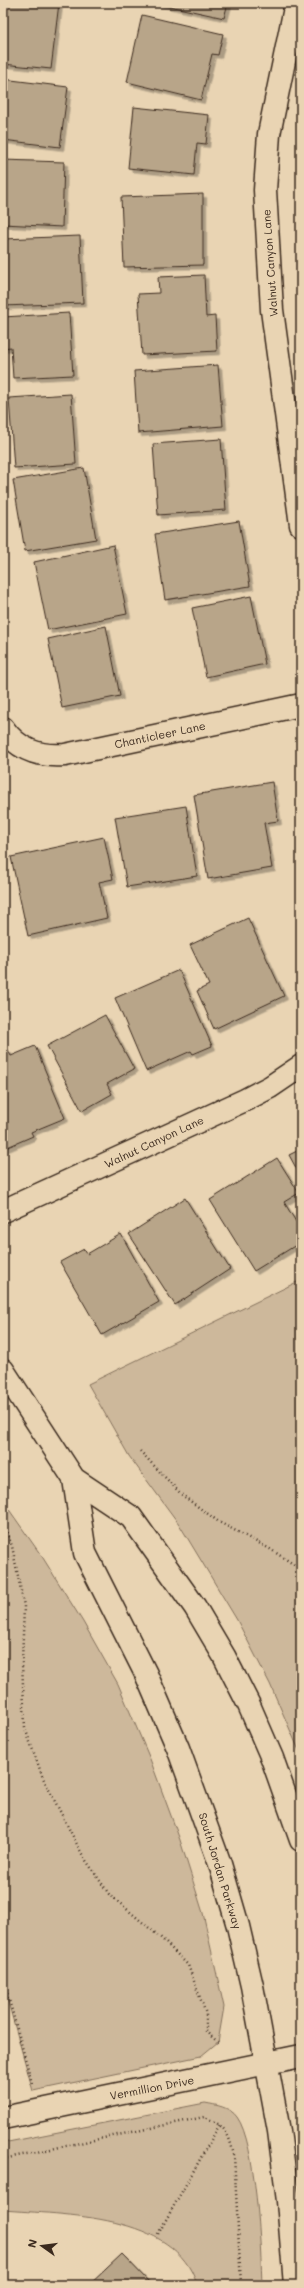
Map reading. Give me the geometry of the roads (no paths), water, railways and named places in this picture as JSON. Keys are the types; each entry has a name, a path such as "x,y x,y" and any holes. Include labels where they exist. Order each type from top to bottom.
{"street":[{"name":"Walnut Canyon Lane","path":"296,3 269,134 265,190 272,310 301,525"},
{"name":"Chanticleer Lane","path":"3,728 21,747 35,753 50,756 66,755 301,705"},
{"name":"Walnut Canyon Lane","path":"3,1211 270,1087 301,1066"},
{"name":"South Jordan Parkway","path":"3,1370 74,1479 131,1517 195,1607 224,1656 249,1705 272,1758 301,1840"},
{"name":"South Jordan Parkway","path":"74,1479 85,1553 146,1674 200,1806 220,1864 252,1986 267,2064 288,2201 295,2285"},
{"name":"Vermillion Drive","path":"3,2118 301,2056"}]}
